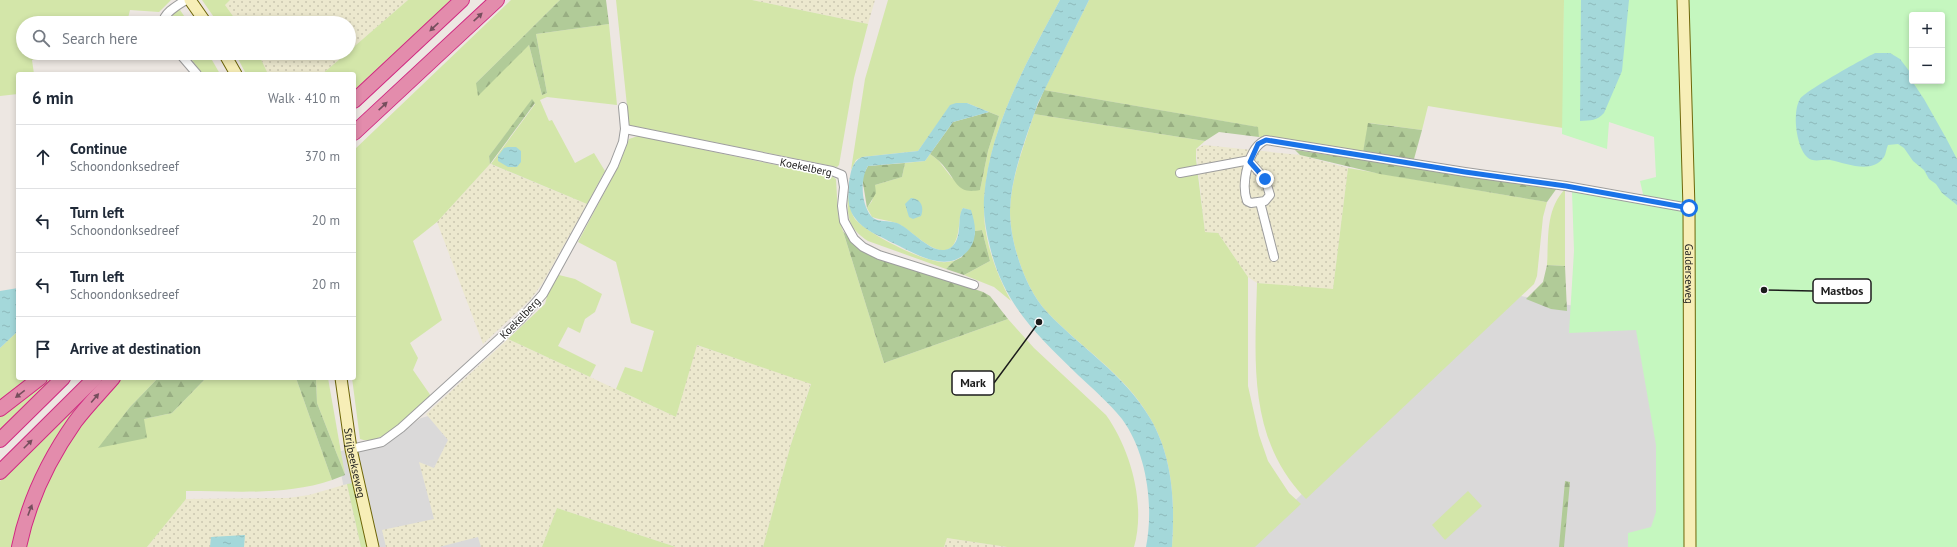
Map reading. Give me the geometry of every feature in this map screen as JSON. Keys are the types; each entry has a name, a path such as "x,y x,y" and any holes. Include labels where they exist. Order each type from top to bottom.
{"highway":[{"path":"356,99 462,0"},
{"path":"356,131 497,0"},
{"path":"0,409 37,380"},
{"path":"0,440 62,380"},
{"path":"0,472 93,380"},
{"path":"19,547 23,527 51,460 76,422 110,380"}],"street":[{"path":"166,16 173,8 186,0"},
{"path":"190,0 201,16"},
{"name":"Galderseweg","path":"1683,0 1689,208 1690,547"},
{"path":"185,60 195,72"},
{"path":"228,60 235,72"},
{"name":"Koekelberg","path":"352,449 382,442 401,428 522,319 543,294 596,201 616,159 623,142 625,129 623,107"},
{"name":"Koekelberg","path":"625,129 842,175 844,187 842,206 844,221 854,239 863,247 879,255 974,285"},
{"path":"1250,161 1265,179 1270,195 1268,199 1260,202 1249,203 1246,198 1244,184 1250,161 1258,144 1266,140 1465,172 1566,186 1689,208"},
{"path":"1180,173 1250,161"},
{"path":"1260,202 1274,257"},
{"name":"Strijbeekseweg","path":"341,380 352,449 373,547"}],"shaded area":[{"path":"230,0 408,0 356,45 356,16 233,16 225,5"},
{"path":"752,0 875,0 868,24"},
{"path":"261,60 339,60 324,72 267,72"},
{"path":"1204,145 1300,155 1348,168 1333,290 1257,283 1248,277 1218,233 1205,232 1196,149"},
{"path":"490,164 587,204 542,284 530,300 483,344 437,222"},
{"path":"1521,296 1659,322 1667,547 1247,547 1424,376"},
{"path":"508,339 676,417 696,345 811,383 791,444 763,547 676,547 557,508 542,547 481,547 478,537 439,547 386,547 382,530 434,519 419,462 434,468 448,440 426,414"},
{"path":"436,414 450,437 495,547 355,547 337,452 392,439 421,418"},
{"path":"347,484 361,547 147,547 186,499 288,498 309,495"},
{"path":"947,538 1007,547 944,547"}],"green space":[{"path":"0,0 171,0 159,12 130,10 128,16 16,16 16,60 32,60 34,72 16,72 16,94 0,96"},
{"path":"202,0 230,0 225,5 233,16 213,16"},
{"path":"408,0 453,0 356,89 356,72 324,72 339,60 356,60 356,45"},
{"path":"511,0 560,0 476,83 529,45 542,95 547,93 536,34 609,24 617,105 547,97 540,100 549,121 552,120 575,163 594,153 605,171 587,204 491,164 535,104 532,100 489,156 490,164 437,222 413,241 442,320 410,343 418,358 413,370 431,396 398,426 378,438 369,440 360,439 352,380 356,380 356,148"},
{"path":"560,0 606,0 609,24 536,34 547,93 542,95 529,45 478,96 476,83"},
{"path":"616,0 752,0 868,24 854,78 839,165 837,167 629,125"},
{"path":"888,0 1060,0 1033,50 1008,103 998,130 986,186 984,214 989,248 1001,281 1011,301 994,287 964,275 990,261 982,230 975,231 970,210 963,208 961,211 958,235 954,244 948,249 941,250 933,248 896,223 872,217 867,208 872,201 875,185 902,177 905,163 925,161 930,154 938,160 952,178 980,190 988,151 999,116 967,103 951,105 918,151 862,157 856,160 851,170 865,79"},
{"path":"1089,0 1564,0 1563,128 1428,106 1422,130 1369,123 1363,152 1259,137 1257,127 1044,90"},
{"path":"1564,0 1957,0 1957,547 1628,547 1628,533 1651,527 1656,512 1656,445 1636,330 1569,333 1574,251 1572,191 1635,196 1643,194 1640,181 1656,177 1654,137 1609,122 1607,149 1562,134"},
{"path":"180,10 184,16 172,16 175,12"},
{"path":"192,60 212,60 219,72 201,72"},
{"path":"239,60 261,60 267,72 245,72"},
{"path":"1044,90 1258,127 1259,137 1219,132 1205,141 1034,114"},
{"path":"532,99 535,103 490,164 489,156"},
{"path":"989,112 999,116 988,151 980,190 967,191 959,187 943,165 930,154 953,122"},
{"path":"1034,114 1205,141 1196,149 1196,159 1205,232 1218,233 1248,277 1248,386 1259,435 1268,461 1289,493 1301,504 1255,547 1172,547 1173,514 1171,481 1164,448 1150,418 1140,402 1115,374 1047,312 1032,291 1016,251 1010,211 1015,174"},
{"path":"1368,123 1422,130 1414,159 1363,152"},
{"path":"638,136 833,177 836,179 838,215 884,363 1008,319 1034,348 1106,415 1115,429 1123,444 1129,461 1137,496 1137,531 1134,547 1007,547 947,538 944,547 763,547 791,444 811,384 697,345 676,417 616,389 625,367 642,372 654,331 631,323 616,262 578,242 619,165 629,139"},
{"path":"1295,150 1557,188 1547,202 1380,174 1300,155"},
{"path":"905,163 902,177 875,185 876,193 867,208 862,177 868,166"},
{"path":"1348,168 1547,202 1543,217 1537,276 1534,284 1306,499 1287,476 1273,451 1264,425 1256,369 1257,283 1333,289"},
{"path":"1565,189 1565,266 1547,265 1548,234 1551,215 1554,206"},
{"path":"848,192 853,216 871,232 896,246 922,257 944,262 954,261 946,269 868,241 852,226 848,214"},
{"path":"982,230 990,261 964,275 946,269 954,261 962,257 975,234 975,231"},
{"path":"843,231 854,244 862,250 983,292 990,296 1008,319 884,363"},
{"path":"1547,265 1565,266 1567,311 1551,309 1526,299 1543,282"},
{"path":"559,275 575,279 602,294 595,312 585,319 580,333 568,327 558,346 596,365 590,377 508,339 545,304 548,293"},
{"path":"16,333 16,380 30,380 0,404 0,348"},
{"path":"44,380 51,380 0,431 0,413"},
{"path":"101,380 104,380 78,411 14,547 0,547 0,481"},
{"path":"115,380 156,380 130,407 99,448 144,419 172,413 204,380 297,380 332,480 314,485 278,491 186,491 186,499 147,547 23,547 53,461"},
{"path":"156,380 204,380 172,413 144,419 147,438 98,448 130,407"},
{"path":"297,380 316,380 317,403 345,475 332,480"},
{"path":"316,380 328,380 345,475 317,403"},
{"path":"1565,481 1570,482 1564,547 1559,547"},
{"path":"354,483 368,547 361,547 347,484"},
{"path":"1468,491 1482,506 1445,540 1432,525"},
{"path":"557,508 676,547 542,547"}],"water":[{"path":"1060,0 1089,0 1038,103 1024,143 1016,170 1011,197 1010,211 1013,237 1020,264 1032,291 1039,302 1060,325 1115,374 1139,402 1158,433 1164,448 1171,481 1173,514 1172,547 1146,547 1149,497 1143,464 1131,433 1112,407 1049,346 1024,318 1004,286 996,268 987,235 984,217 984,198 987,172 993,146 1023,71"},
{"path":"1581,0 1629,0 1622,71 1604,113 1596,119 1580,121"},
{"path":"1875,53 1890,53 1900,59 1909,71 1909,84 1914,84 1924,99 1957,159 1957,205 1942,193 1936,184 1929,179 1924,170 1913,161 1904,148 1898,144 1888,145 1885,156 1879,162 1866,167 1830,160 1812,160 1807,157 1800,145 1796,129 1796,112 1800,99 1847,68"},
{"path":"956,103 967,103 989,112 953,122 925,161 868,166 865,171 863,184 865,205 871,216 876,220 894,222 903,226 929,246 937,249 943,250 950,248 954,244 957,239 960,217 963,208 971,210 975,229 973,243 962,256 953,261 943,262 922,257 862,226 852,214 849,205 849,182 854,164 862,157 918,151 950,105"},
{"path":"516,147 521,151 521,162 517,167 508,167 498,161 498,156 504,148"},
{"path":"911,198 918,200 922,207 921,216 913,219 909,217 905,204"},
{"path":"16,288 16,333 0,348 0,291"},
{"path":"245,535 244,547 210,547 211,537"}],"place":[{"name":"Mastbos","path":"1764,290"},
{"name":"Mark","path":"1039,322"}],"route":[{"path":"1265,179 1259,170 1250,162 1258,144 1266,140 1465,172 1566,186 1689,208"}]}
